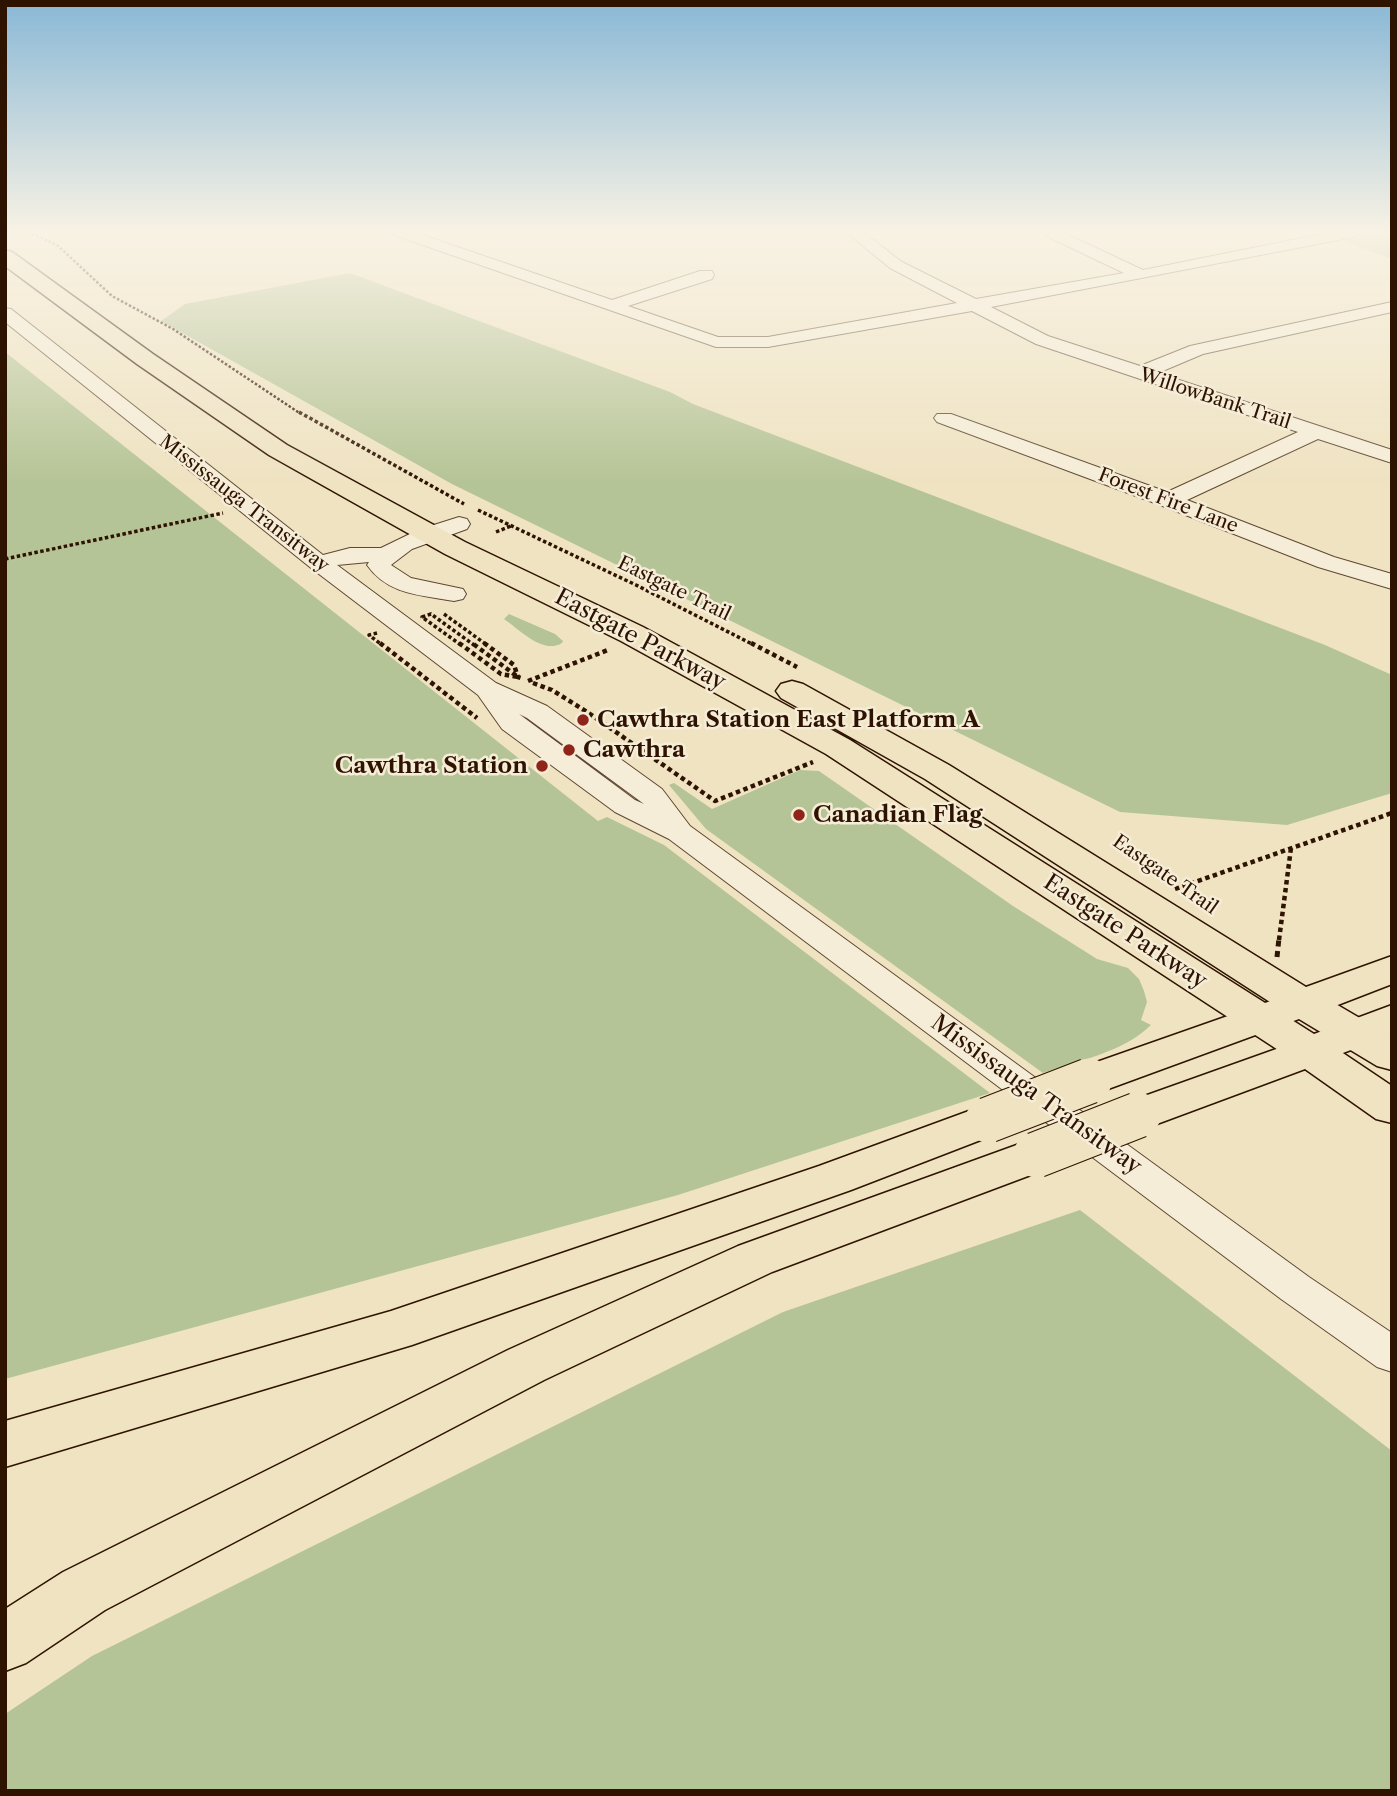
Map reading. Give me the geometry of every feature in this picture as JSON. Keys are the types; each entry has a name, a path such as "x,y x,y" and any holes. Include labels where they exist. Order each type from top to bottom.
{"main road":[{"name":"Eastgate Parkway","path":"87,316 230,420 278,450 445,530 759,673 876,737 937,772 1302,1003 1374,1027 1392,1056"},
{"name":"Eastgate Parkway","path":"119,316 176,357 445,530 838,747 1310,1051 1392,1108"},
{"path":"5,1444 394,1331 822,1183 1392,969"},
{"path":"5,1643 84,1591 526,1364 755,1259 1036,1156 1374,1027"}],"street":[{"name":"Mississauga Transitway","path":"9,316 319,563 487,690 512,723 625,806 680,833 1295,1288 1392,1355"},
{"path":"639,316 716,342 737,344 768,342 913,316"},
{"name":"WillowBank Trail","path":"994,316 1042,340 1392,457"},
{"path":"1138,374 1217,344 1345,316"},
{"name":"Forest Fire Lane","path":"944,418 1168,500 1326,562 1392,582"},
{"path":"1168,500 1315,432"},
{"path":"445,530 395,548 385,555 379,565 384,575 446,602"},
{"path":"319,563 350,555 385,555"}],"path":[{"name":"Eastgate Trail","path":"148,316 303,415 365,451 808,673"},
{"path":"5,559 248,507"},
{"path":"495,532 510,526"},
{"path":"446,602 514,665 518,677 552,690 587,712 715,801 813,762"},
{"path":"528,681 608,650"},
{"path":"442,692 453,697 480,722"},
{"path":"1166,892 1392,813"},
{"path":"1276,964 1291,848"}],"green space":[{"path":"168,316 465,316 670,392 693,404 1325,645 1392,675 1392,793 1287,825 1120,812 452,484 161,321"},
{"path":"5,352 598,821 607,817 664,845 990,1093 678,1195 5,1379"},
{"path":"509,614 555,634 562,643 547,646 539,643 504,619"},
{"path":"800,770 819,771 1013,906 1097,959 1128,968 1139,979 1147,1002 1141,1020 1151,1025 1114,1049 1043,1073 706,829 669,785 674,783 712,809"},
{"path":"1080,1210 1392,1451 1392,1791 5,1791 5,1714 92,1656 783,1312"}],"place":[{"name":"Cawthra Station East Platform A","path":"583,720"},
{"name":"Cawthra","path":"569,750"},
{"name":"Cawthra Station","path":"542,766"},
{"name":"Canadian Flag","path":"799,815"}]}
